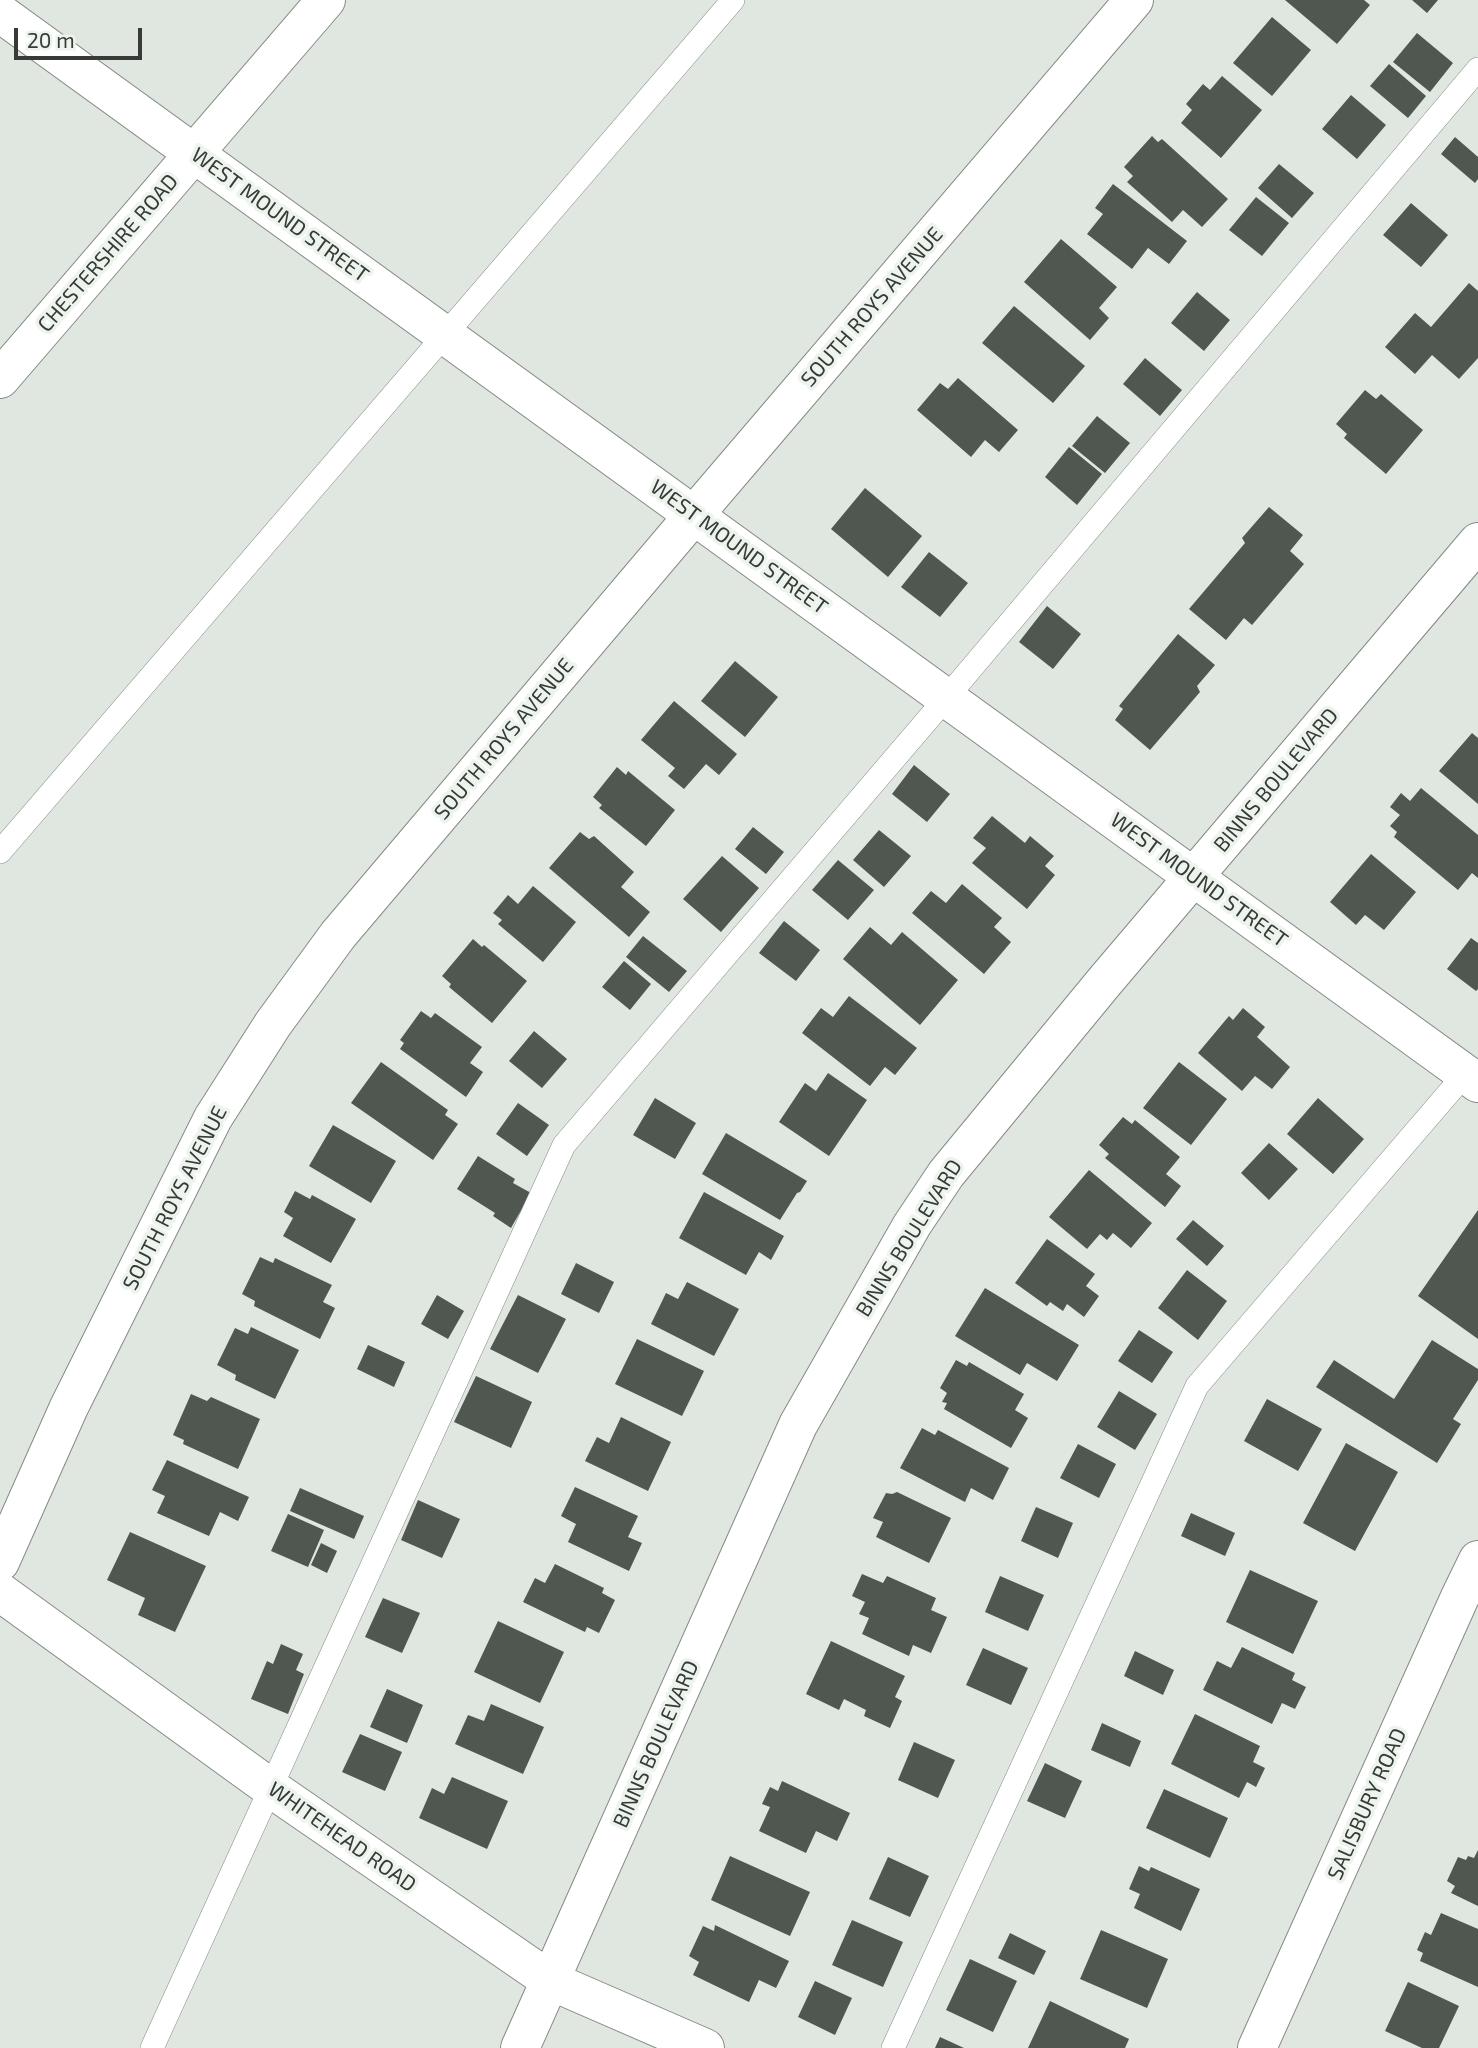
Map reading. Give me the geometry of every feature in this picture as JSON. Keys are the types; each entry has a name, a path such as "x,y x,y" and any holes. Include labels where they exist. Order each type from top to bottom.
{"street":[{"name":"CHESTERSHIRE ROAD","path":"0,379 326,0"},
{"name":"SOUTH ROYS AVENUE","path":"0,1562 69,1407 213,1118 274,1024 338,935 1134,0"},
{"name":"WEST MOUND STREET","path":"0,13 1471,1078"},
{"name":"BINNS BOULEVARD","path":"520,2048 798,1425 906,1237 946,1174 1194,876 1478,542"},
{"name":"SALISBURY ROAD","path":"1257,2048 1478,1560"},
{"name":"WHITEHEAD ROAD","path":"0,1592 272,1789 551,1981 705,2048"}],"lane":[{"path":"0,852 733,0"},
{"path":"152,2048 564,1144 947,697 1478,69"},
{"path":"893,2048 1197,1386 1471,1078"}],"building":[{"path":"1285,0 1364,0 1370,5 1337,44"},
{"path":"1412,0 1438,0 1427,13"},
{"path":"1272,17 1311,50 1272,96 1233,63"},
{"path":"1417,33 1453,63 1430,92 1393,62"},
{"path":"1389,64 1426,96 1408,118 1370,86"},
{"path":"1222,76 1262,110 1221,158 1181,123 1192,110 1186,104 1203,84 1210,90"},
{"path":"1351,95 1386,125 1357,159 1322,129"},
{"path":"1152,136 1158,142 1162,139 1228,199 1202,227 1183,210 1172,222 1127,182 1133,176 1124,167"},
{"path":"1455,137 1478,157 1478,179 1475,183 1441,154"},
{"path":"1279,164 1314,193 1292,218 1258,188"},
{"path":"1113,184 1187,241 1169,264 1148,248 1132,269 1087,234 1103,214 1095,208"},
{"path":"1256,197 1289,223 1262,256 1229,230"},
{"path":"1411,203 1448,235 1421,267 1383,235"},
{"path":"1061,239 1117,287 1099,308 1109,318 1090,340 1024,282"},
{"path":"1469,283 1478,291 1478,358 1459,379 1432,355 1415,374 1385,347 1415,313 1431,327"},
{"path":"1197,292 1230,320 1204,351 1171,323"},
{"path":"1014,306 1085,366 1053,403 982,343"},
{"path":"1145,358 1182,390 1160,416 1123,384"},
{"path":"958,378 1018,430 999,452 985,440 971,457 917,410 940,383 948,389"},
{"path":"1365,390 1376,399 1381,394 1423,430 1386,474 1344,438 1347,434 1336,424"},
{"path":"1097,416 1130,443 1105,473 1072,446"},
{"path":"1069,447 1102,474 1077,505 1045,477"},
{"path":"865,488 922,536 888,577 831,529"},
{"path":"1269,507 1303,535 1290,551 1304,564 1252,625 1244,618 1226,640 1189,609 1245,543 1242,538"},
{"path":"929,552 968,583 940,617 901,587"},
{"path":"1047,606 1081,634 1053,669 1019,642"},
{"path":"1178,634 1215,665 1197,686 1200,692 1150,750 1115,720 1123,709 1119,706"},
{"path":"735,661 778,697 745,737 701,701"},
{"path":"674,701 737,754 719,775 706,764 684,789 668,776 675,768 641,740"},
{"path":"1472,733 1478,738 1478,804 1439,771"},
{"path":"914,765 950,794 927,822 892,794"},
{"path":"617,767 626,775 628,771 675,810 646,846 599,808 602,805 593,797"},
{"path":"1421,788 1478,835 1478,878 1472,873 1458,890 1394,837 1397,832 1390,826 1400,815 1390,807 1401,793 1410,801"},
{"path":"992,816 1025,843 1030,836 1054,856 1045,866 1055,875 1027,909 972,863 986,848 973,838"},
{"path":"753,827 784,852 766,874 735,849"},
{"path":"879,830 911,856 884,887 853,860"},
{"path":"580,832 589,839 594,836 634,872 621,887 650,912 629,937 549,868"},
{"path":"1371,854 1416,892 1384,930 1365,915 1356,925 1330,902"},
{"path":"722,856 759,888 721,932 683,899"},
{"path":"838,860 874,890 848,920 812,890"},
{"path":"962,884 1002,918 994,927 1011,942 984,974 912,913 931,891 946,903"},
{"path":"533,886 576,922 543,962 498,924 502,920 493,913 508,895 518,904"},
{"path":"784,921 820,950 796,981 759,953"},
{"path":"870,927 891,945 902,932 958,980 920,1025 843,959"},
{"path":"643,936 687,971 669,992 626,957"},
{"path":"1471,938 1478,943 1476,991 1447,969"},
{"path":"473,939 527,981 492,1023 449,987 451,984 442,976"},
{"path":"624,961 651,984 630,1010 602,987"},
{"path":"849,996 917,1048 895,1075 885,1067 870,1086 802,1033 821,1008 833,1017"},
{"path":"1243,1008 1265,1027 1257,1037 1290,1067 1272,1089 1255,1076 1242,1091 1198,1053 1229,1016 1233,1020"},
{"path":"421,1011 431,1018 435,1013 482,1047 470,1063 483,1072 466,1097 400,1049 404,1043 400,1040"},
{"path":"534,1031 567,1059 542,1088 509,1061"},
{"path":"381,1062 448,1110 445,1115 458,1124 433,1160 351,1103"},
{"path":"1179,1062 1227,1099 1191,1145 1143,1108"},
{"path":"828,1073 867,1100 829,1156 779,1122 805,1083 816,1091"},
{"path":"655,1098 696,1123 675,1159 633,1135"},
{"path":"1318,1098 1364,1139 1333,1174 1287,1134"},
{"path":"518,1103 549,1125 527,1156 496,1134"},
{"path":"1123,1117 1132,1124 1135,1120 1180,1157 1166,1174 1181,1186 1165,1207 1105,1158 1109,1154 1099,1145"},
{"path":"333,1125 396,1161 371,1203 309,1166"},
{"path":"726,1133 807,1181 780,1220 702,1174"},
{"path":"1269,1143 1298,1169 1269,1200 1241,1173"},
{"path":"478,1156 515,1179 513,1183 531,1193 511,1228 493,1216 495,1213 457,1189"},
{"path":"1089,1170 1152,1223 1131,1248 1113,1233 1107,1240 1100,1234 1087,1249 1049,1217"},
{"path":"295,1191 310,1199 312,1195 356,1219 331,1263 283,1236 293,1218 284,1212"},
{"path":"704,1192 784,1236 771,1260 759,1252 746,1275 679,1238"},
{"path":"1478,1210 1478,1339 1418,1296"},
{"path":"1193,1220 1224,1246 1207,1266 1176,1239"},
{"path":"1047,1239 1095,1274 1086,1286 1099,1296 1084,1317 1067,1304 1063,1311 1050,1302 1047,1306 1015,1283"},
{"path":"260,1257 273,1263 275,1258 332,1285 323,1302 335,1308 320,1339 254,1306 255,1301 242,1294"},
{"path":"576,1263 614,1282 599,1313 561,1294"},
{"path":"1187,1270 1227,1301 1198,1340 1158,1308"},
{"path":"687,1282 739,1309 714,1356 651,1324 666,1293 678,1299"},
{"path":"985,1288 1079,1345 1057,1381 1027,1363 1020,1375 955,1336"},
{"path":"437,1295 464,1311 448,1339 421,1324"},
{"path":"518,1295 566,1319 538,1373 490,1349"},
{"path":"251,1327 299,1350 275,1399 235,1380 236,1375 217,1365 235,1328 248,1334"},
{"path":"1139,1330 1173,1352 1152,1383 1118,1361"},
{"path":"637,1339 704,1371 682,1416 615,1384"},
{"path":"1432,1340 1478,1369 1478,1380 1453,1419 1461,1424 1437,1463 1316,1387 1334,1360 1394,1399"},
{"path":"368,1345 405,1362 394,1387 357,1369"},
{"path":"956,1360 967,1366 969,1362 1024,1394 1015,1410 1028,1418 1011,1448 944,1409 947,1403 942,1402 947,1393 940,1388"},
{"path":"476,1376 532,1402 511,1448 454,1422"},
{"path":"1119,1391 1157,1414 1135,1450 1097,1427"},
{"path":"191,1394 207,1401 211,1397 260,1419 238,1469 183,1444 184,1440 173,1435"},
{"path":"1267,1399 1322,1429 1298,1471 1244,1441"},
{"path":"621,1417 671,1442 648,1491 585,1461 597,1437 609,1443"},
{"path":"922,1428 935,1435 938,1430 1009,1468 993,1500 971,1488 965,1502 900,1468"},
{"path":"1346,1443 1398,1472 1355,1551 1303,1523"},
{"path":"1078,1444 1116,1464 1099,1498 1060,1478"},
{"path":"167,1460 249,1497 238,1521 220,1512 209,1536 157,1513 165,1496 152,1490"},
{"path":"575,1487 638,1516 628,1537 642,1543 629,1571 568,1542 576,1524 561,1516"},
{"path":"300,1488 364,1516 354,1539 290,1511"},
{"path":"897,1492 951,1518 929,1563 876,1537 883,1522 873,1518 886,1493"},
{"path":"418,1500 460,1519 442,1558 401,1540"},
{"path":"1036,1507 1073,1523 1058,1558 1021,1541"},
{"path":"1191,1513 1235,1533 1225,1556 1181,1536"},
{"path":"288,1514 324,1530 308,1567 271,1551"},
{"path":"130,1532 206,1566 175,1632 138,1615 145,1598 107,1580"},
{"path":"321,1543 337,1551 327,1573 311,1565"},
{"path":"555,1564 604,1588 602,1593 615,1600 599,1633 587,1627 585,1632 523,1602 535,1578 545,1583"},
{"path":"1250,1570 1318,1601 1293,1654 1226,1622"},
{"path":"862,1574 883,1583 887,1576 936,1598 931,1610 947,1617 931,1653 913,1645 909,1656 862,1634 869,1618 859,1614 865,1602 852,1596"},
{"path":"1000,1576 1044,1595 1028,1631 985,1612"},
{"path":"383,1598 420,1613 402,1653 365,1637"},
{"path":"498,1621 564,1652 540,1703 474,1672"},
{"path":"831,1641 905,1676 895,1697 902,1701 890,1728 864,1716 866,1710 844,1699 839,1710 806,1694"},
{"path":"281,1644 303,1654 296,1670 304,1674 288,1714 251,1699 267,1661 273,1664"},
{"path":"1242,1647 1295,1673 1292,1680 1306,1687 1295,1709 1282,1703 1272,1724 1203,1690 1217,1661 1231,1668"},
{"path":"983,1648 1028,1668 1011,1705 966,1685"},
{"path":"1135,1651 1174,1670 1163,1695 1124,1676"},
{"path":"387,1689 423,1705 407,1743 370,1727"},
{"path":"491,1704 544,1727 523,1774 455,1744 468,1715 484,1721"},
{"path":"1195,1714 1260,1746 1253,1762 1265,1768 1256,1787 1247,1782 1239,1798 1171,1764"},
{"path":"1102,1723 1141,1741 1130,1767 1091,1750"},
{"path":"360,1734 402,1752 385,1791 342,1772"},
{"path":"914,1742 955,1760 938,1798 898,1780"},
{"path":"1045,1763 1082,1781 1065,1818 1027,1801"},
{"path":"452,1777 508,1801 487,1849 419,1818 432,1788 444,1794"},
{"path":"782,1781 850,1813 837,1841 816,1831 806,1853 759,1831 770,1807 762,1804 770,1787 778,1791"},
{"path":"1164,1789 1228,1818 1210,1858 1146,1828"},
{"path":"1478,1850 1478,1906 1451,1893 1455,1886 1447,1881 1458,1857 1466,1860 1468,1856 1474,1858"},
{"path":"730,1856 810,1892 790,1936 711,1900"},
{"path":"888,1857 929,1876 910,1917 869,1899"},
{"path":"1139,1866 1149,1871 1151,1867 1200,1889 1181,1931 1134,1908 1140,1894 1129,1889"},
{"path":"1441,1913 1478,1929 1478,1987 1420,1961 1423,1953 1417,1950 1425,1932 1431,1935"},
{"path":"852,1920 903,1942 883,1987 832,1965"},
{"path":"715,1925 789,1961 776,1988 759,1980 749,2002 693,1975 699,1962 689,1956 703,1926 714,1931"},
{"path":"1101,1930 1168,1959 1147,2008 1080,1979"},
{"path":"1010,1933 1046,1951 1034,1975 998,1958"},
{"path":"970,1959 1017,1981 993,2032 946,2010"},
{"path":"815,1981 852,1998 835,2035 798,2017"},
{"path":"1408,1982 1459,2006 1439,2048 1422,2048 1385,2031"},
{"path":"1050,2001 1129,2039 1125,2048 1028,2048"},
{"path":"940,2037 964,2048 935,2048"}]}
